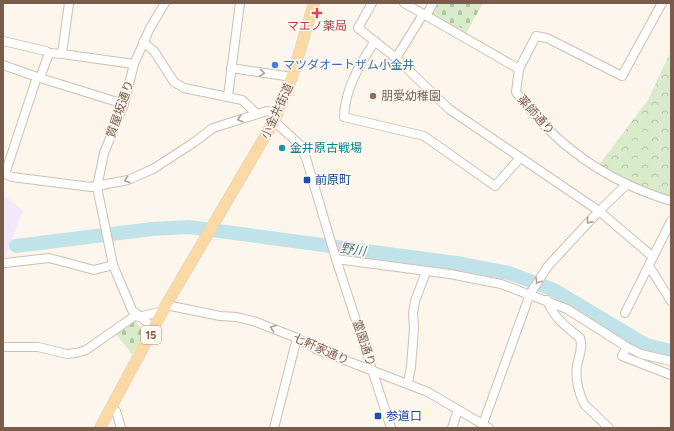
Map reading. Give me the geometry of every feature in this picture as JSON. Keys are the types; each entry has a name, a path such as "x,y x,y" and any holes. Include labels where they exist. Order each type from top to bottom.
{"main road":[{"name":"小金井街道","path":"164,309 276,118 292,77 314,3"},
{"name":"15","path":"100,428 112,409 164,309"}],"street":[{"path":"62,54 69,3"},
{"name":"質屋坂通り","path":"113,265 97,187 104,153 124,104 134,64 143,42 165,3"},
{"path":"228,96 240,3"},
{"path":"372,3 358,28 396,58 449,109 520,158 554,179 598,211 653,257"},
{"path":"404,3 518,69 536,36 547,38 622,76 662,3"},
{"path":"396,58 420,18 428,12 433,3"},
{"path":"3,41 49,53 134,64"},
{"path":"375,41 361,63 349,88 345,102 344,117 424,136 495,186 520,158"},
{"path":"143,42 154,51 174,82 184,88 242,100 256,113"},
{"path":"49,53 4,174 12,177 91,188 97,187 128,180 153,169 213,128 256,113 267,111 276,118"},
{"path":"3,65 124,104"},
{"path":"231,68 292,77"},
{"name":"薬師通り","path":"518,69 516,92 528,109 562,144 578,156 627,184 651,195 671,201"},
{"name":"霊園通り","path":"276,118 300,145 306,158 336,259 391,428"},
{"path":"486,426 530,294 546,268 598,211 627,184"},
{"path":"625,313 671,221"},
{"path":"6,263 49,258 94,270 113,265 128,302 138,316 154,328"},
{"path":"336,259 501,284 547,300 567,309 627,347 641,354 671,361"},
{"path":"649,266 671,301"},
{"path":"408,384 414,328 412,313 426,272"},
{"path":"547,300 551,312 559,321 580,338 581,351 577,368 578,386 582,399 584,404 609,428"},
{"path":"3,347 38,348 67,354 76,353 86,350 138,316 159,312 164,309"},
{"name":"七軒家通り","path":"164,309 220,316 237,316 256,322 297,338 316,349 428,392 486,426"},
{"path":"274,428 297,338"},
{"path":"627,347 622,356 671,375"},
{"path":"112,409 116,411 122,428"},
{"path":"452,428 458,410"}],"shaded area":[{"path":"3,195 23,210 3,264"}],"green space":[{"path":"438,3 483,3 465,35 461,33 462,29 459,27 456,31 431,14"},
{"path":"669,55 671,55 671,199 652,193 599,165 648,100"},
{"path":"135,321 145,333 132,354 115,333"}],"waterway":[{"name":"野川","path":"16,246 152,229 189,227 456,263 509,273 554,290 646,345 671,351"}],"place":[{"name":"マエノ薬局","path":"317,13"},
{"name":"マツダオートザム小金井","path":"275,65"},
{"name":"朋愛幼稚園","path":"373,96"},
{"name":"金井原古戦場","path":"282,148"},
{"name":"前原町","path":"307,180"},
{"name":"参道口","path":"378,416"}]}
